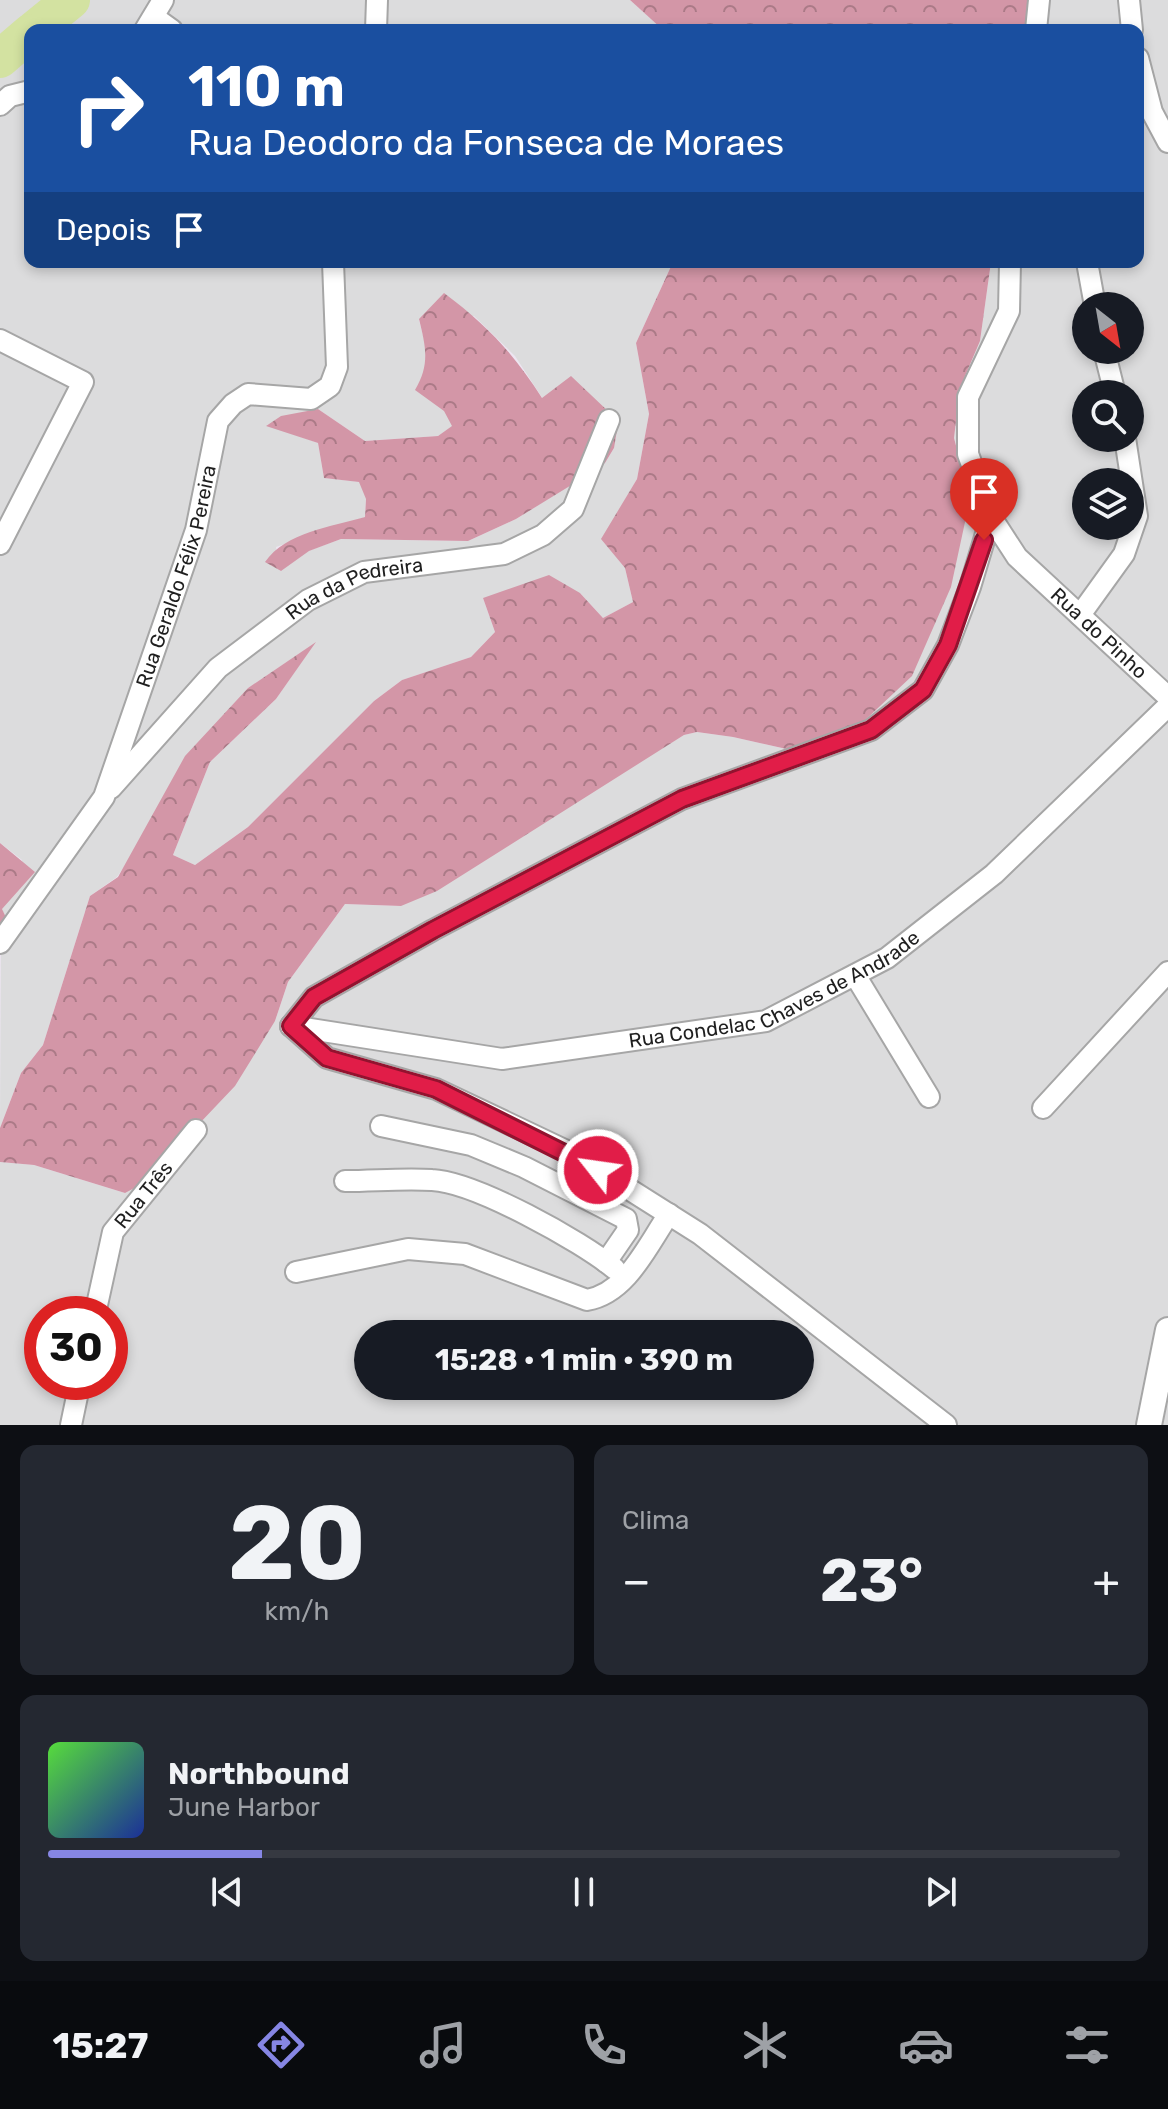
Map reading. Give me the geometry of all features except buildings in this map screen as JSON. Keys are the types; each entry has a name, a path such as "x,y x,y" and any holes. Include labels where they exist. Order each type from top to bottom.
{"street":[{"path":"376,24 377,0"},
{"path":"1037,24 1039,0"},
{"path":"1129,0 1131,24"},
{"path":"1144,81 1152,112 1168,142"},
{"path":"0,105 10,96 24,92"},
{"name":"Rua Geraldo Félix Pereira","path":"0,943 104,797 196,530 218,421 233,404 248,394 311,399 330,386 337,367 333,268"},
{"name":"Rua do Pinho","path":"1010,268 1009,311 968,397 968,454 991,517 1017,557 1168,697"},
{"path":"1088,268 1092,292"},
{"path":"0,340 83,382 0,544"},
{"name":"Rua da Pedreira","path":"104,797 218,668 308,600 364,572 504,554 543,535 573,509 609,420"},
{"path":"1080,615 1124,554 1137,516 1127,452"},
{"path":"946,1425 700,1234 575,1155 436,1089 327,1058 291,1026 314,997 433,930 682,799 871,730 923,690 948,645 991,517"},
{"name":"Rua Condelac Chaves de Andrade","path":"291,1026 502,1059 766,1021 887,958 994,874 1168,706"},
{"path":"1043,1108 1168,972"},
{"path":"855,975 929,1097"},
{"path":"381,1126 471,1145 524,1167 626,1219 628,1230 606,1262"},
{"name":"Rua Três","path":"99,1296 113,1232 196,1130"},
{"path":"345,1181 433,1180 461,1185 531,1219 606,1262 625,1279"},
{"path":"296,1272 408,1249 465,1254 587,1300 605,1297 625,1279 669,1214"},
{"path":"1145,1424 1168,1330"},
{"path":"71,1425 76,1400"}],"shaded area":[{"path":"0,0 630,0 656,24 24,24 24,268 670,268 636,343 649,414 637,479 602,539 625,568 633,602 603,618 580,593 483,598 495,632 471,657 402,680 374,701 248,827 195,865 173,855 210,762 276,699 314,644 248,688 117,877 90,896 43,1045 21,1073 0,1128 1,909 22,860 0,843","holes":["474,316 515,356 543,399 614,448 605,463 516,519 468,541 341,539 308,551 280,571 276,547 365,517 366,498 360,482 324,478 318,443 267,425 318,409 365,441 438,436 453,426 425,373 428,355 419,320"]},
{"path":"1031,0 1168,0 1168,1425 0,1425 0,1162 34,1165 125,1193 275,1021 288,982 345,904 400,906 684,735 697,732 733,737 791,750 970,499 954,438 960,388 980,341 990,268 1144,268 1144,24 1027,24"}],"green space":[{"path":"630,0 1031,0 1027,24 656,24"},
{"path":"670,268 990,268 980,341 960,388 954,438 970,499 951,587 912,676 862,723 791,750 733,737 697,732 684,735 437,891 401,906 345,904 288,982 275,1021 235,1086 142,1184 125,1193 34,1165 0,1162 0,1128 21,1073 43,1045 90,896 118,877 185,756 248,688 316,642 276,699 210,762 173,855 195,865 248,827 374,701 402,680 471,657 495,632 483,598 549,575 580,593 603,618 633,602 625,568 601,539 637,479 649,414 636,343"},
{"path":"444,293 499,341 542,398 571,376 610,413 617,430 614,448 605,463 516,519 468,541 341,539 309,551 281,571 265,562 297,537 365,517 366,499 359,482 324,478 318,443 266,426 281,416 318,409 365,441 438,436 452,426 444,411 415,390 423,372 425,356 419,319"},
{"path":"0,843 35,872 2,909 9,924 0,936"}],"waterway":[{"path":"41,24 71,0"},
{"path":"0,59 24,38"}],"route":[{"path":"598,1170 575,1155 436,1089 327,1058 291,1026 314,997 433,930 682,799 871,730 923,690 948,645 984,540"}]}
